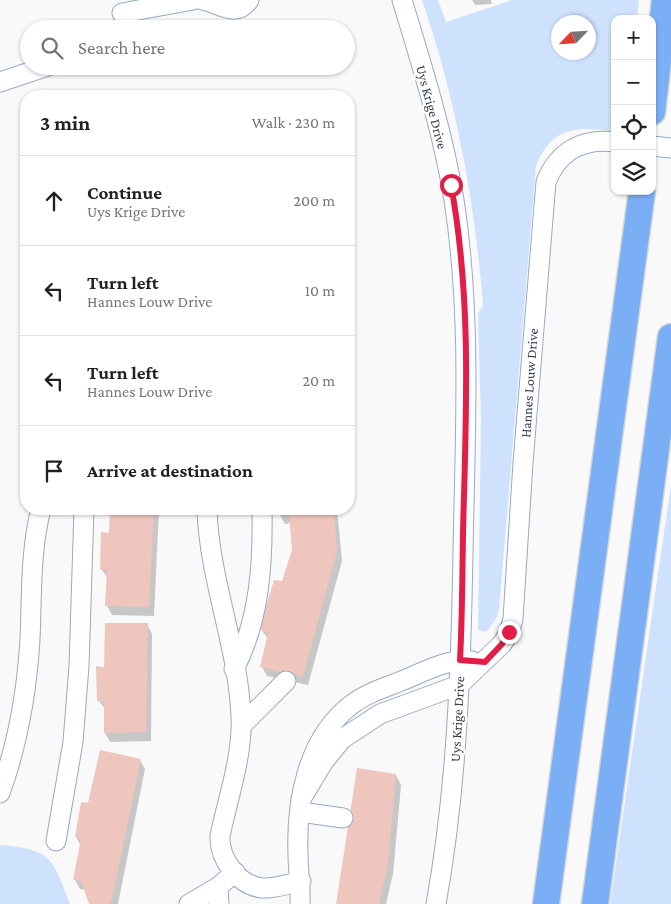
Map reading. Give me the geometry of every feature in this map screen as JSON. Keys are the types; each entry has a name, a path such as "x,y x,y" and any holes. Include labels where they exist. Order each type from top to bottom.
{"highway":[{"path":"656,79 665,0"},
{"path":"546,904 641,195"},
{"path":"595,904 671,337"}],"street":[{"path":"125,13 193,0"},
{"path":"202,0 235,10 244,6 249,0"},
{"name":"Uys Krige Drive","path":"402,0 435,111 455,208 463,280 468,400 460,660 454,776 445,856 436,904"},
{"path":"0,82 21,75"},
{"name":"Hannes Louw Drive","path":"459,685 485,662 506,639 513,619 524,453 546,182 554,164 571,149 588,142 611,142"},
{"path":"656,146 671,148"},
{"path":"0,793 10,767 25,696 30,639 33,546 40,515"},
{"path":"56,841 73,742 79,666 84,515"},
{"path":"207,515 211,560 240,703 240,726 236,761 219,841 224,858 242,880 264,888 301,881"},
{"path":"234,669 246,644 256,603 262,562 262,515"},
{"path":"300,904 301,881 298,856 300,805 320,743 328,727 352,704 370,693 460,660 485,662"},
{"path":"240,726 286,681"},
{"path":"300,805 324,761 342,739 380,714 459,685"},
{"path":"300,805 343,818"},
{"path":"189,904 218,895 235,872"}],"shaded area":[{"path":"422,0 438,0 446,22 512,0 639,0 637,15 611,15 611,131 589,129 568,132 558,136 543,152 536,165 499,610 496,619 486,632 478,630 481,422 478,313 483,306 469,190 445,75"},
{"path":"671,485 671,904 610,904"},
{"path":"0,845 30,849 48,859 59,876 70,904 0,904"}],"building":[{"path":"110,515 154,515 149,607 105,606 107,569 100,570 101,532 109,533"},
{"path":"289,515 334,515 337,551 303,677 260,667 268,633 259,629 274,580 282,581 292,550"},
{"path":"105,623 148,623 146,732 104,733 104,701 97,701 96,666 104,667"},
{"path":"100,750 141,759 112,899 110,904 89,904 81,881 73,880 81,839 75,837 81,802 88,803"},
{"path":"357,768 396,774 388,864 379,904 336,904"}],"route":[{"path":"451,185 463,280 467,350 460,660 485,662 502,644 509,632"}]}
